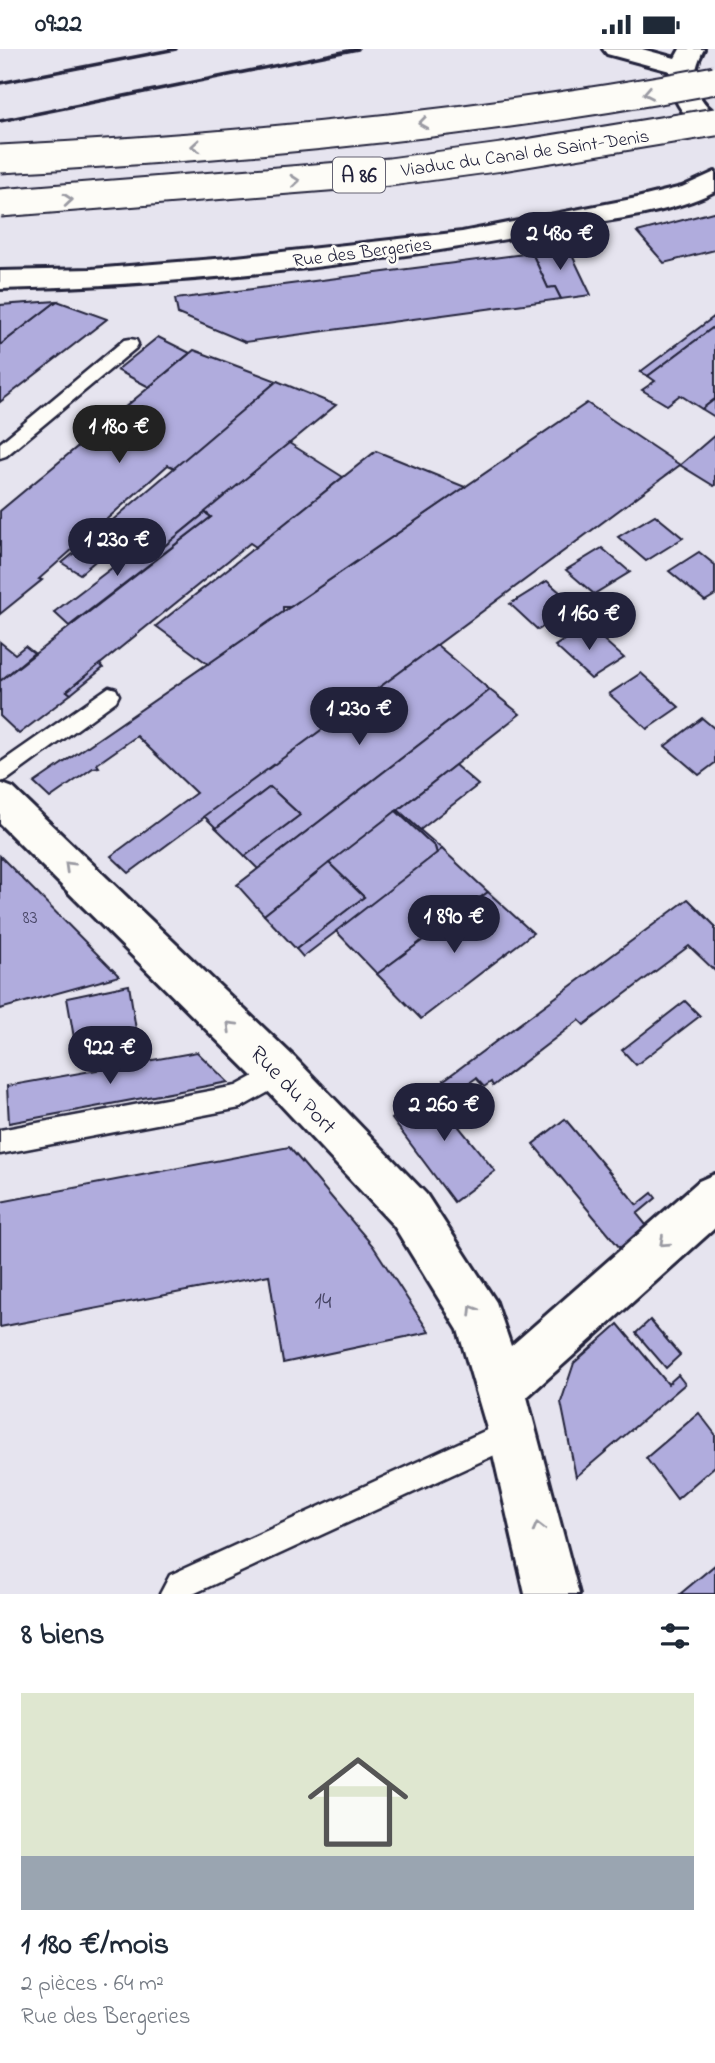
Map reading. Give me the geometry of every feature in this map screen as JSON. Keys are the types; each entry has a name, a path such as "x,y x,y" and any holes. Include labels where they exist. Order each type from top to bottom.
{"main road":[{"path":"614,49 686,58 680,82 686,98 705,119 715,124"},
{"name":"Viaduc du Canal de Saint-Denis","path":"0,159 378,129 640,94 715,80"},
{"name":"Viaduc du Canal de Saint-Denis","path":"0,203 390,172 715,124"},
{"name":"Rue des Bergeries","path":"1,280 92,278 227,267 462,240 637,206 691,193 715,180"},
{"name":"Rue du Port","path":"0,799 280,1073 410,1210 479,1319 513,1432 552,1594"},
{"path":"501,1387 715,1197"}],"lane":[{"path":"0,452 130,344"},
{"path":"0,774 109,695"},
{"path":"0,1142 240,1097 280,1073"},
{"path":"174,1594 180,1585 513,1432"}],"building":[{"path":"715,212 715,250 664,263 637,232"},
{"path":"560,245 565,255 572,255 591,295 561,299 555,287 548,288 530,249"},
{"path":"532,253 548,288 555,287 561,299 245,342 178,314 175,299"},
{"path":"57,301 107,319 0,402 0,345"},
{"path":"57,301 0,345 0,305"},
{"path":"715,316 715,326 648,376 640,372"},
{"path":"715,326 715,399 702,409 680,395 667,405 642,390 655,381 648,376"},
{"path":"158,337 190,353 149,387 117,370"},
{"path":"194,350 277,381 175,468 168,465 39,579 42,580 0,614 0,511"},
{"path":"277,381 336,405 156,553 108,524"},
{"path":"715,399 715,417 702,409"},
{"path":"587,403 680,465 129,873 111,856 196,793 137,736 97,764 99,767 93,768 50,798 34,783"},
{"path":"715,435 715,485 714,486 680,465"},
{"path":"289,443 343,477 256,547 250,543 67,691 71,694 19,734 0,716 0,681 211,517 205,512"},
{"path":"376,451 465,487 290,607 283,607 283,612 208,664 156,626"},
{"path":"205,513 211,517 69,626 54,612 142,545 156,553"},
{"path":"655,515 683,538 646,561 618,537"},
{"path":"103,529 120,540 80,574 62,563"},
{"path":"602,548 630,572 594,594 566,570"},
{"path":"699,552 715,565 715,595 705,601 669,571"},
{"path":"547,581 576,606 538,630 510,604"},
{"path":"587,625 624,658 591,679 555,646"},
{"path":"0,642 15,654 25,646 34,653 0,681"},
{"path":"437,645 490,690 258,869 245,856 300,815 270,787 216,828 204,816"},
{"path":"100,664 103,668 71,694 67,691"},
{"path":"641,673 679,707 647,729 609,694"},
{"path":"490,690 520,714 264,915 237,885"},
{"path":"702,718 715,729 715,763 699,775 665,746"},
{"path":"455,765 478,785 420,830 398,810"},
{"path":"270,787 300,815 245,856 216,828"},
{"path":"396,811 442,849 437,854 435,847"},
{"path":"396,811 435,847 437,854 303,957 296,949 364,897 329,863"},
{"path":"442,849 488,892 377,974 336,931"},
{"path":"0,856 119,976 0,1009"},
{"path":"329,863 364,897 296,949 264,915"},
{"path":"488,892 533,933 421,1019 377,974"},
{"path":"688,899 715,926 715,971 689,946 584,1025 579,1020 493,1086 491,1082 484,1087 476,1078 461,1089 457,1084 451,1089 444,1080"},
{"path":"129,985 137,1036 76,1049 67,998"},
{"path":"685,1001 700,1016 636,1065 622,1050"},
{"path":"197,1052 228,1082 9,1123 7,1086"},
{"path":"440,1083 447,1091 444,1093 467,1121 459,1127 495,1171 454,1202 392,1119"},
{"path":"565,1119 637,1205 652,1193 656,1198 637,1214 651,1231 625,1254 533,1144"},
{"path":"289,1147 373,1246 429,1332 283,1363 269,1275 0,1327 0,1202"},
{"path":"650,1320 680,1355 666,1368 636,1333"},
{"path":"618,1324 668,1384 678,1375 685,1384 576,1477 561,1402 574,1363"},
{"path":"699,1413 715,1434 715,1466 677,1499 646,1458"},
{"path":"715,1565 715,1594 680,1594"}],"railway":[{"path":"0,83 176,49"},
{"path":"0,121 358,49"}]}
